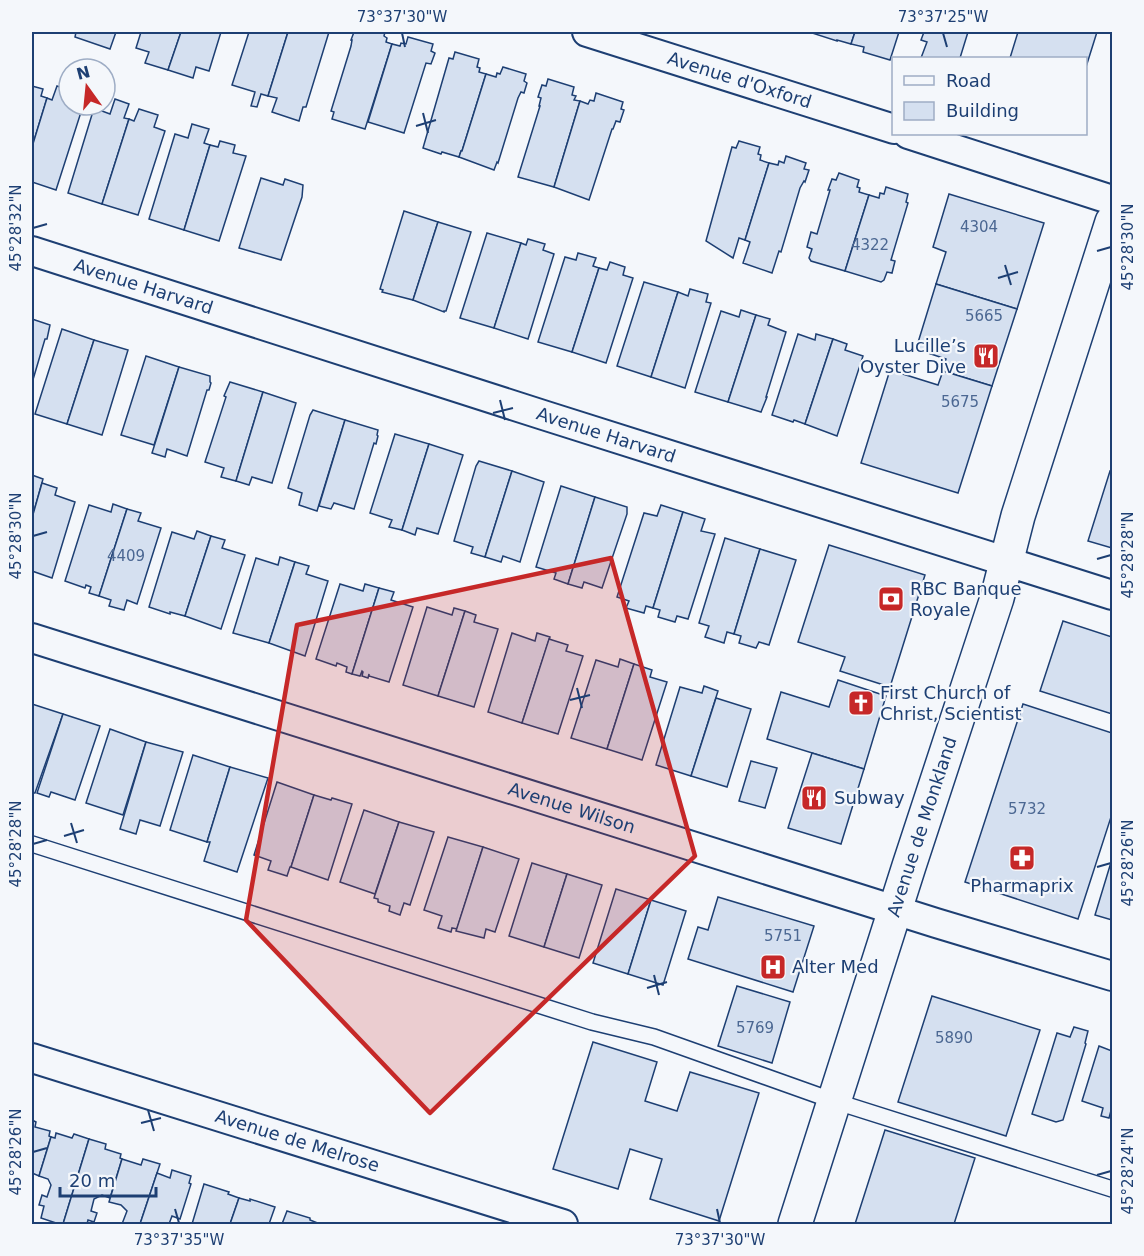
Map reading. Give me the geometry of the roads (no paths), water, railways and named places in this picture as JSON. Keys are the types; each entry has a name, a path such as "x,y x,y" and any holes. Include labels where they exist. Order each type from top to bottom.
{"street":[{"name":"Avenue d'Oxford","path":"587,32 892,128"},
{"path":"911,135 1113,200"},
{"name":"Avenue de Monkland","path":"795,1224 993,610 1018,516 1113,222"},
{"name":"Avenue Harvard","path":"32,251 1113,595"},
{"name":"Avenue Wilson","path":"32,638 1113,976"},
{"name":"Avenue de Melrose","path":"32,1058 563,1224"}],"lane":[{"path":"32,844 581,1018 654,1037 834,1101 1113,1189"}],"place":[{"name":"Lucille’s Oyster Dive","path":"986,356"},
{"name":"RBC Banque Royale","path":"891,599"},
{"name":"First Church of Christ, Scientist","path":"861,703"},
{"name":"Subway","path":"814,798"},
{"name":"Pharmaprix","path":"1022,858"},
{"name":"Alter Med","path":"773,967"}]}
